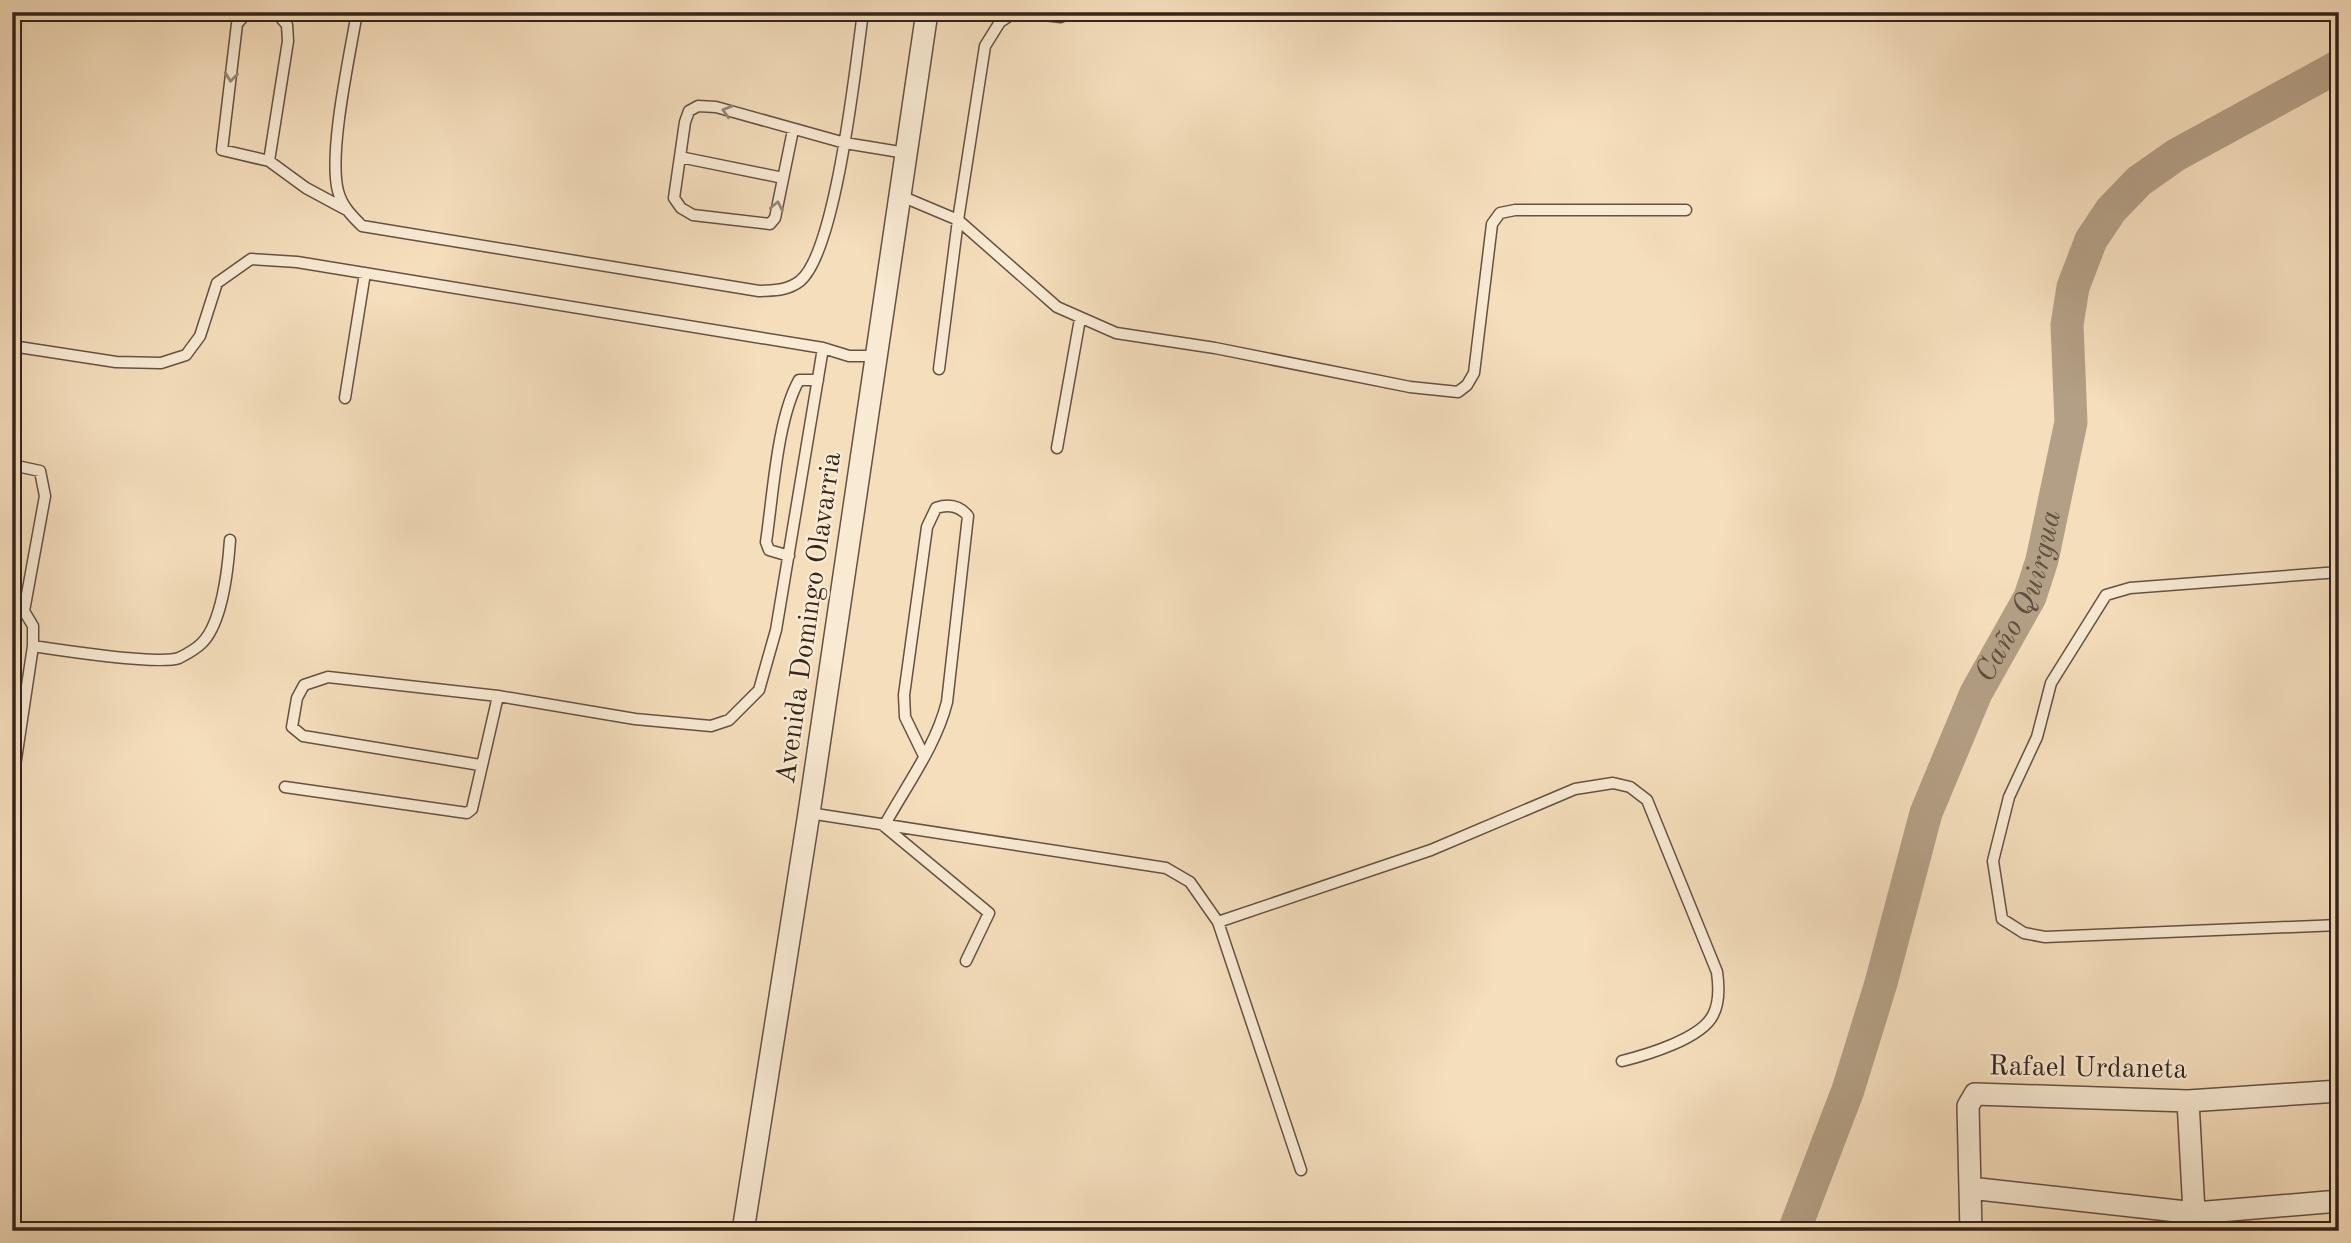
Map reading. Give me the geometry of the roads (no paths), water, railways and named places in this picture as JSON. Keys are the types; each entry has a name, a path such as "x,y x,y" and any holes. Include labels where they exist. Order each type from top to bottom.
{"street":[{"name":"Avenida Domingo Olavarria","path":"743,1231 809,813 927,12"},
{"name":"Rafael Urdaneta","path":"1971,1231 1968,1106 1975,1094 2188,1101 2339,1091"},
{"path":"2188,1101 2195,1222"},
{"path":"1970,1188 2195,1222 2339,1201"}],"lane":[{"path":"247,12 237,24 222,150 269,161 306,188 345,209 362,226 508,247 759,291 786,289 801,280 818,258 845,143 863,12"},
{"path":"269,161 288,41 287,25 276,12"},
{"path":"345,209 338,188 338,139 357,12"},
{"path":"939,369 958,220 985,46 1000,22 1017,12 1062,17"},
{"path":"793,130 775,218 770,224 693,215 681,208 674,198 685,122 689,111 698,106 716,107 845,143 906,153"},
{"path":"680,157 783,177"},
{"path":"901,196 958,220 1034,289 1080,319 1116,334 1215,348 1410,387 1458,391 1467,385 1474,373 1492,224 1500,214 1515,210 1686,210"},
{"path":"12,345 116,362 161,363 186,355 200,336 217,283 251,259 297,262 365,273 823,348 849,356 877,356"},
{"path":"345,398 365,273"},
{"path":"1057,448 1080,319"},
{"path":"480,765 303,736 292,727 297,698 304,685 328,677 498,696 635,719 711,726 729,720 759,690 776,630 823,348"},
{"path":"789,556 769,550 766,542 786,411 789,398 799,380 818,380"},
{"path":"12,465 40,471 45,496 24,611 33,626 33,646 12,786"},
{"path":"884,826 923,754 940,732 947,702 968,516 946,504 936,508 927,527 904,695 905,717 923,754"},
{"path":"33,646 82,653 177,659 202,644 215,623 228,566 230,540"},
{"path":"2339,572 2130,588 2106,595 2051,684 2037,737 2009,797 1993,861 2002,919 2024,933 2045,937 2339,925"},
{"path":"12,609 24,611"},
{"path":"285,787 463,815 472,809 498,696"},
{"path":"1218,922 1431,850 1574,789 1613,783 1630,787 1647,800 1717,972 1720,989 1713,1016 1698,1030 1648,1054 1622,1061"},
{"path":"809,813 1166,869 1190,882 1218,922 1301,1170"},
{"path":"884,826 989,913 966,961"}],"waterway":[{"name":"Caño Quirgua","path":"1794,1231 1848,1090 1881,983 1926,813 1976,693 2030,597 2042,560 2071,422 2067,325 2073,287 2091,240 2111,210 2139,181 2176,155 2339,66"}]}
